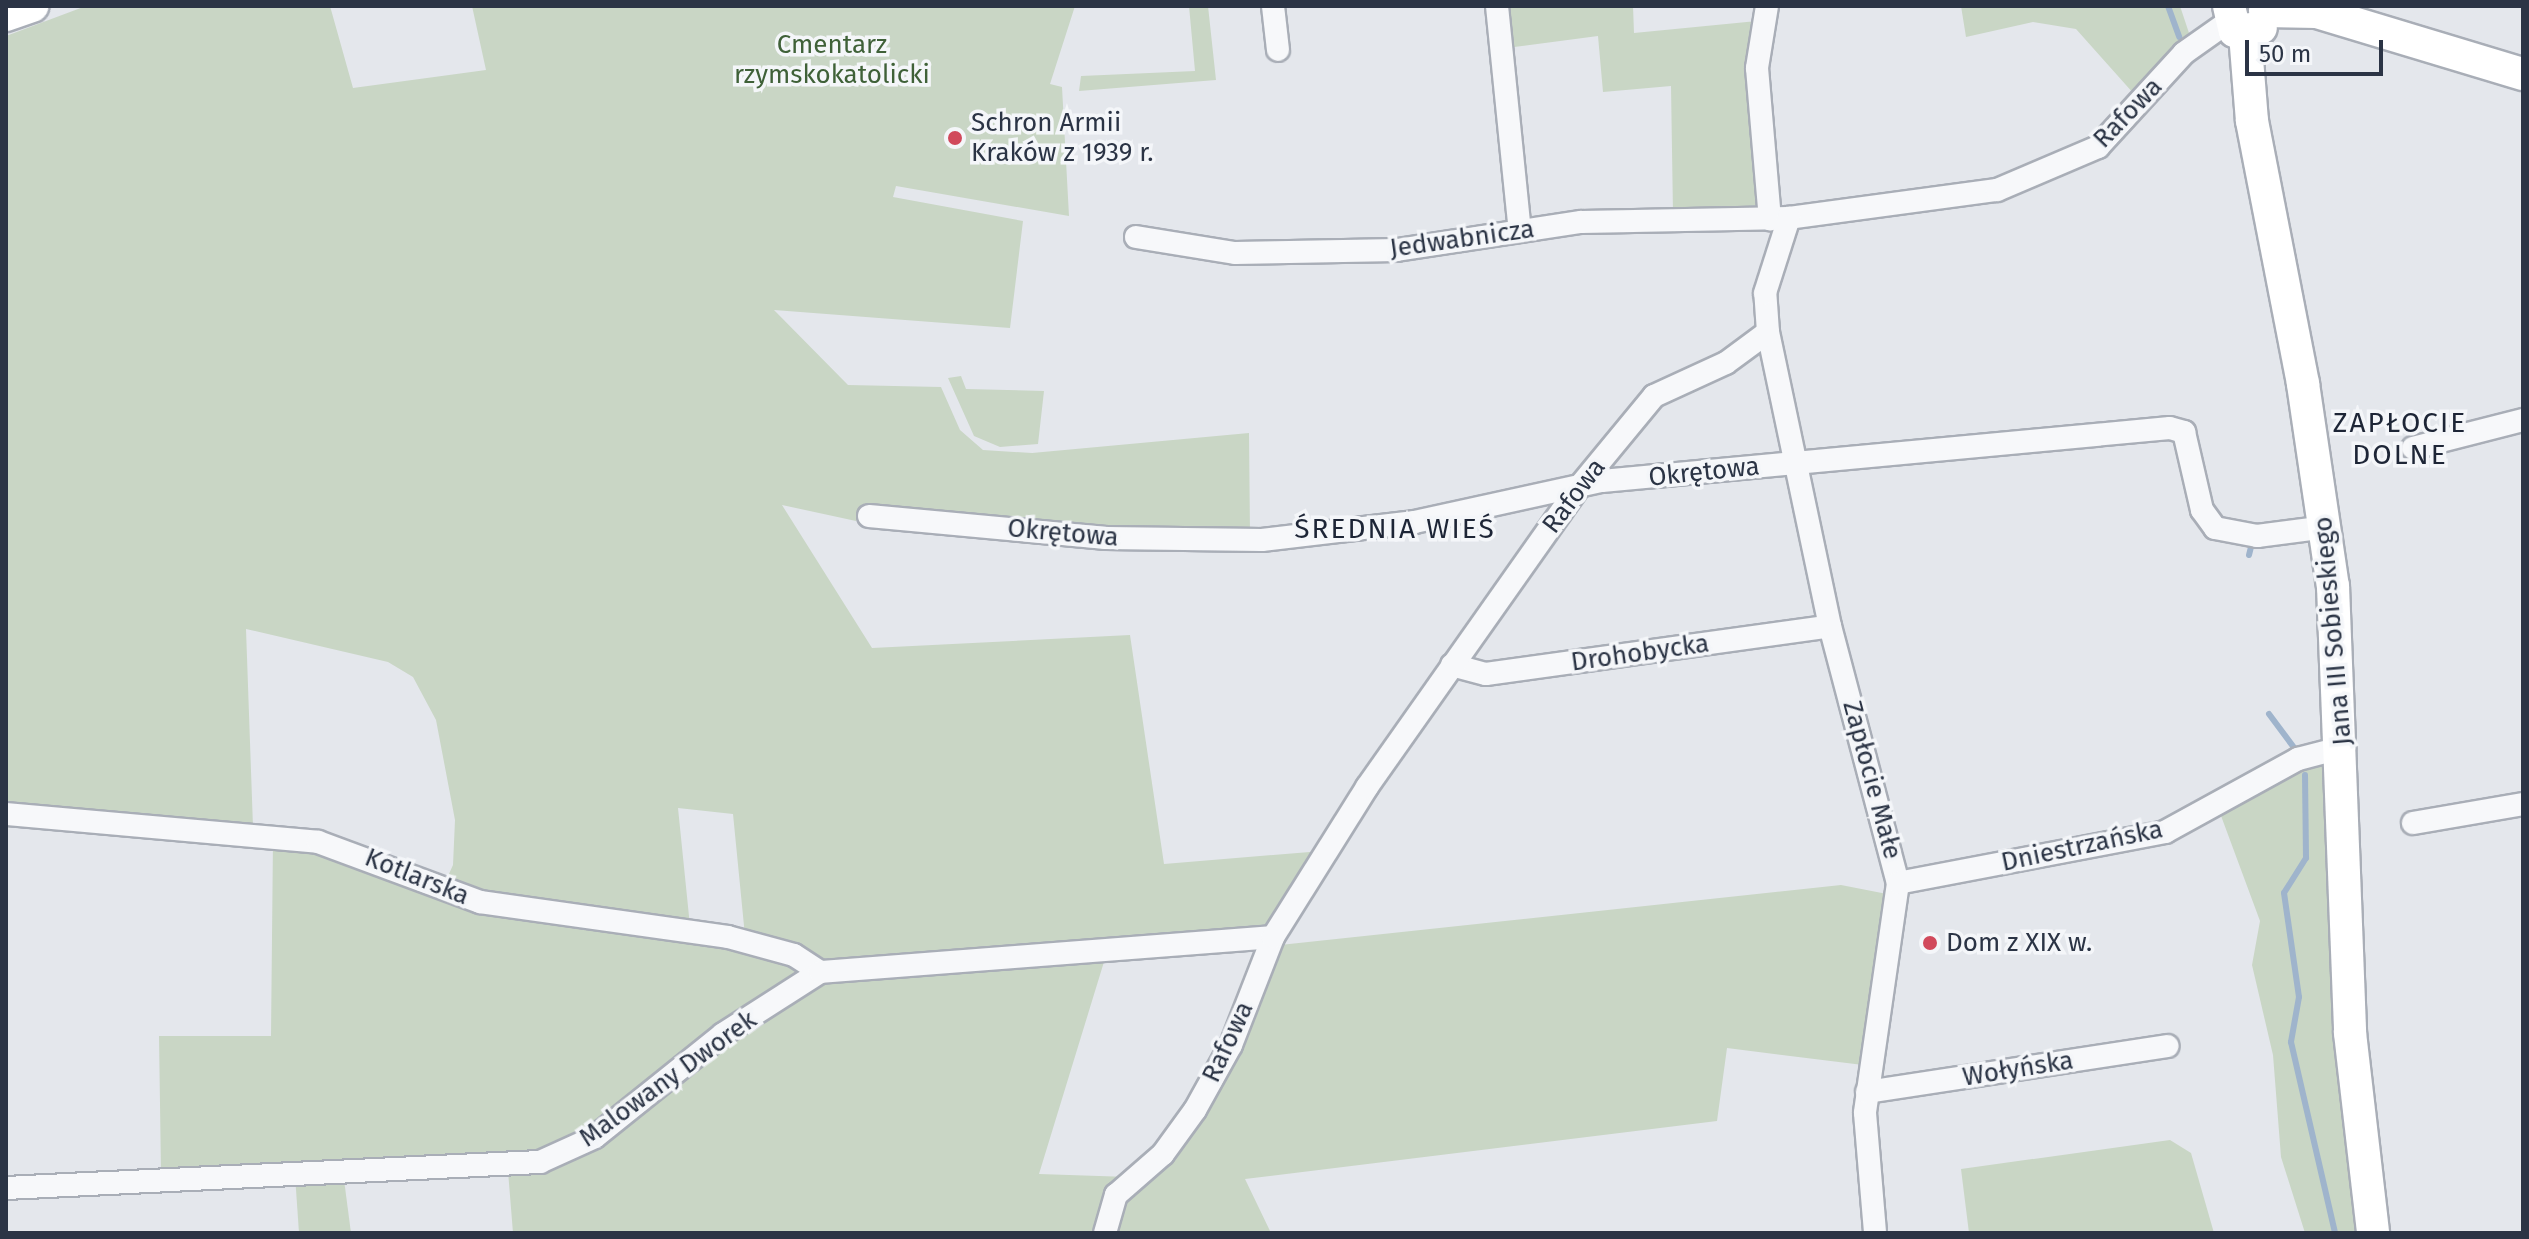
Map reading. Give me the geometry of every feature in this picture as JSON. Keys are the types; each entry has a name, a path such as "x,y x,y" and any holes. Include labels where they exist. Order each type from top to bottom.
{"street":[{"path":"6,15 32,6"},
{"path":"1273,6 1278,50"},
{"path":"1497,6 1520,231"},
{"path":"1767,6 1757,68 1779,219 1765,293 1768,332"},
{"path":"2246,16 2317,12 2523,74"},
{"name":"Rafowa","path":"1779,219 1997,190 2069,166 2114,133 2195,42 2246,16"},
{"name":"Jana III Sobieskiego","path":"2246,16 2252,121 2326,527 2344,747 2350,1033 2373,1233"},
{"name":"Jedwabnicza","path":"1136,237 1235,253 1318,254 1520,231 1779,219"},
{"name":"Rafowa","path":"1105,1233 1116,1195 1163,1154 1195,1110 1231,1045 1273,937 1452,665 1579,487 1654,396 1726,363 1768,332"},
{"name":"Zapłocie Małe","path":"1768,332 1798,462 1830,626 1898,883 1867,1092 1875,1233"},
{"path":"2413,448 2523,420"},
{"name":"Okrętowa","path":"869,516 1106,538 1262,540 1361,532 1579,487 1798,462 2170,428 2184,432 2202,510 2215,528 2257,536 2326,527"},
{"name":"Drohobycka","path":"1452,665 1486,674 1830,626"},
{"name":"Dniestrzańska","path":"1898,883 2165,832 2298,759 2344,747"},
{"path":"2413,823 2523,804"},
{"name":"Kotlarska","path":"6,814 318,842 480,902 728,937 794,955 820,972"},
{"name":"Malowany Dworek","path":"6,1188 540,1162 595,1137 723,1034 820,972 1273,937"},
{"name":"Wołyńska","path":"1867,1092 2168,1046"}],"green space":[{"name":"Cmentarz rzymskokatolicki","path":"86,6 330,6 353,88 486,70 472,6 1075,6 1050,84 1062,87 1069,216 896,186 893,197 1023,221 1010,328 774,310 848,385 941,387 960,430 983,450 1032,453 1249,433 1250,535 1088,531 859,510 856,521 782,505 872,648 1130,635 1164,864 1322,851 1276,920 1257,928 824,959 745,936 733,814 678,808 690,926 443,887 453,865 455,820 436,720 413,677 388,662 246,629 253,827 6,810 6,36"},
{"path":"1189,6 1208,6 1216,80 1079,91 1081,76 1195,71"},
{"path":"1501,6 1633,6 1634,33 1757,21 1759,205 1673,214 1671,86 1603,92 1598,36 1506,48"},
{"path":"1961,6 2180,6 2189,33 2134,94 2076,29 2033,22 1966,37"},
{"path":"961,376 966,389 1044,391 1038,444 1000,447 974,436 948,378"},
{"path":"2327,761 2361,1233 2305,1233 2281,1157 2273,1055 2252,965 2260,921 2217,805 2274,775"},
{"path":"273,839 317,846 440,896 675,934 797,963 803,976 594,1129 538,1155 161,1173 159,1036 271,1036"},
{"path":"1841,885 1887,894 1863,1065 1727,1048 1717,1121 1245,1179 1271,1233 1110,1233 1115,1209 1157,1168 1280,945"},
{"path":"1107,952 1039,1174 1129,1177 1101,1233 513,1233 508,1171 537,1169 811,986 836,976"},
{"path":"2170,1140 2191,1153 2214,1233 1969,1233 1961,1169"},
{"path":"343,1172 351,1233 299,1233 295,1175"}],"waterway":[{"path":"2168,6 2179,37"},
{"path":"2249,555 2252,543"},
{"path":"2269,714 2295,749"},
{"path":"2305,775 2306,858 2284,893 2299,997 2291,1042 2335,1233"}],"place":[{"name":"Schron Armii Kraków z 1939 r.","path":"955,138"},
{"name":"Dom z XIX w.","path":"1930,943"}],"district":[{"name":"ZAPŁOCIE DOLNE","path":"2400,439"},
{"name":"ŚREDNIA WIEŚ","path":"1395,529"}]}
